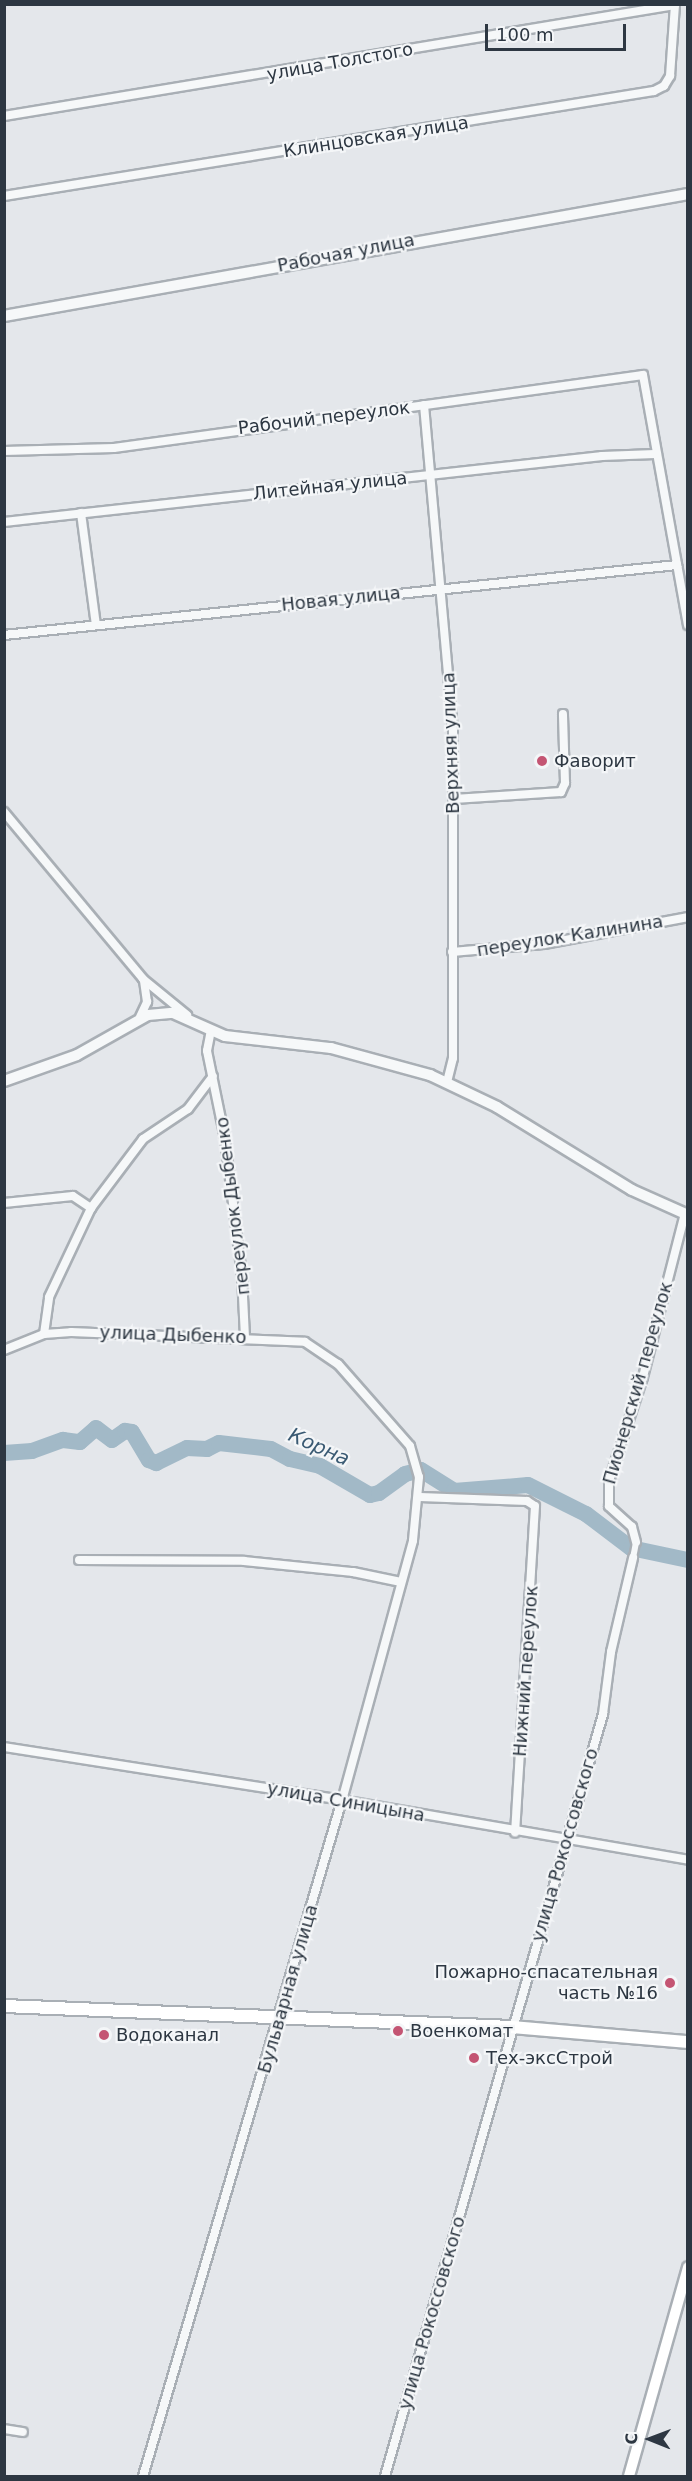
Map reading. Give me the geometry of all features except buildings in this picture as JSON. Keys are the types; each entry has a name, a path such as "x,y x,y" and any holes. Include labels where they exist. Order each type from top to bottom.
{"main road":[{"path":"4,2006 281,2016 512,2028 687,2042"},
{"path":"629,2476 687,2267"}],"street":[{"name":"улица Толстого","path":"4,116 675,5"},
{"name":"Клинцовская улица","path":"4,196 654,91 664,86 670,76 675,5"},
{"name":"Рабочая улица","path":"4,316 687,194"},
{"name":"Рабочий переулок","path":"4,451 114,448 643,375 655,454"},
{"name":"Верхняя улица","path":"424,405 452,711 453,1058 447,1082"},
{"name":"Литейная улица","path":"4,522 431,475 655,454"},
{"path":"655,454 677,565 685,593 687,625"},
{"path":"81,513 96,625"},
{"name":"Новая улица","path":"4,634 677,565"},
{"path":"454,799 561,792 565,783 563,714"},
{"path":"4,812 143,979 198,1023"},
{"name":"переулок Калинина","path":"452,952 544,944 687,917"},
{"path":"138,1020 147,1006 143,979"},
{"path":"4,1081 77,1055 138,1020 158,1013 181,1015 211,1030 235,1037 352,1052 447,1082 497,1107 625,1186 686,1214"},
{"name":"переулок Дыбенко","path":"211,1030 207,1051 221,1109 234,1208 245,1337"},
{"name":"переулок Дыбенко","path":"44,1334 49,1297 91,1208 143,1139 188,1109 213,1076"},
{"path":"4,1203 73,1196 91,1208"},
{"name":"Пионерский переулок","path":"636,1542 632,1527 609,1506 609,1481 645,1367 686,1214"},
{"name":"улица Дыбенко","path":"4,1350 44,1334 245,1337 305,1342 338,1364 410,1446 416,1460"},
{"name":"Бульварная улица","path":"143,2476 281,2016 401,1582 420,1497 416,1460"},
{"name":"Нижний переулок","path":"420,1497 527,1502 537,1510 515,1832"},
{"path":"633,1556 636,1542"},
{"name":"улица Рокоссовского","path":"385,2476 603,1714 611,1652 633,1556"},
{"path":"79,1560 244,1561 353,1572 401,1582"},
{"name":"улица Синицына","path":"4,1747 342,1800 515,1832 687,1860"},
{"path":"4,2429 23,2432"}],"waterway":[{"name":"Корна","path":"4,1453 32,1451 63,1440 80,1442 96,1428 112,1440 125,1431 132,1432 149,1460 156,1463 187,1448 207,1449 219,1443 271,1449 290,1459 320,1466 370,1495 379,1493 405,1474 421,1470 454,1491 528,1485 586,1514 631,1548 688,1560"}],"place":[{"name":"Фаворит","path":"542,761"},
{"name":"Пожарно-спасательная часть №16","path":"670,1983"},
{"name":"Военкомат","path":"398,2031"},
{"name":"Водоканал","path":"104,2035"},
{"name":"Тех-эксСтрой","path":"474,2058"}]}
